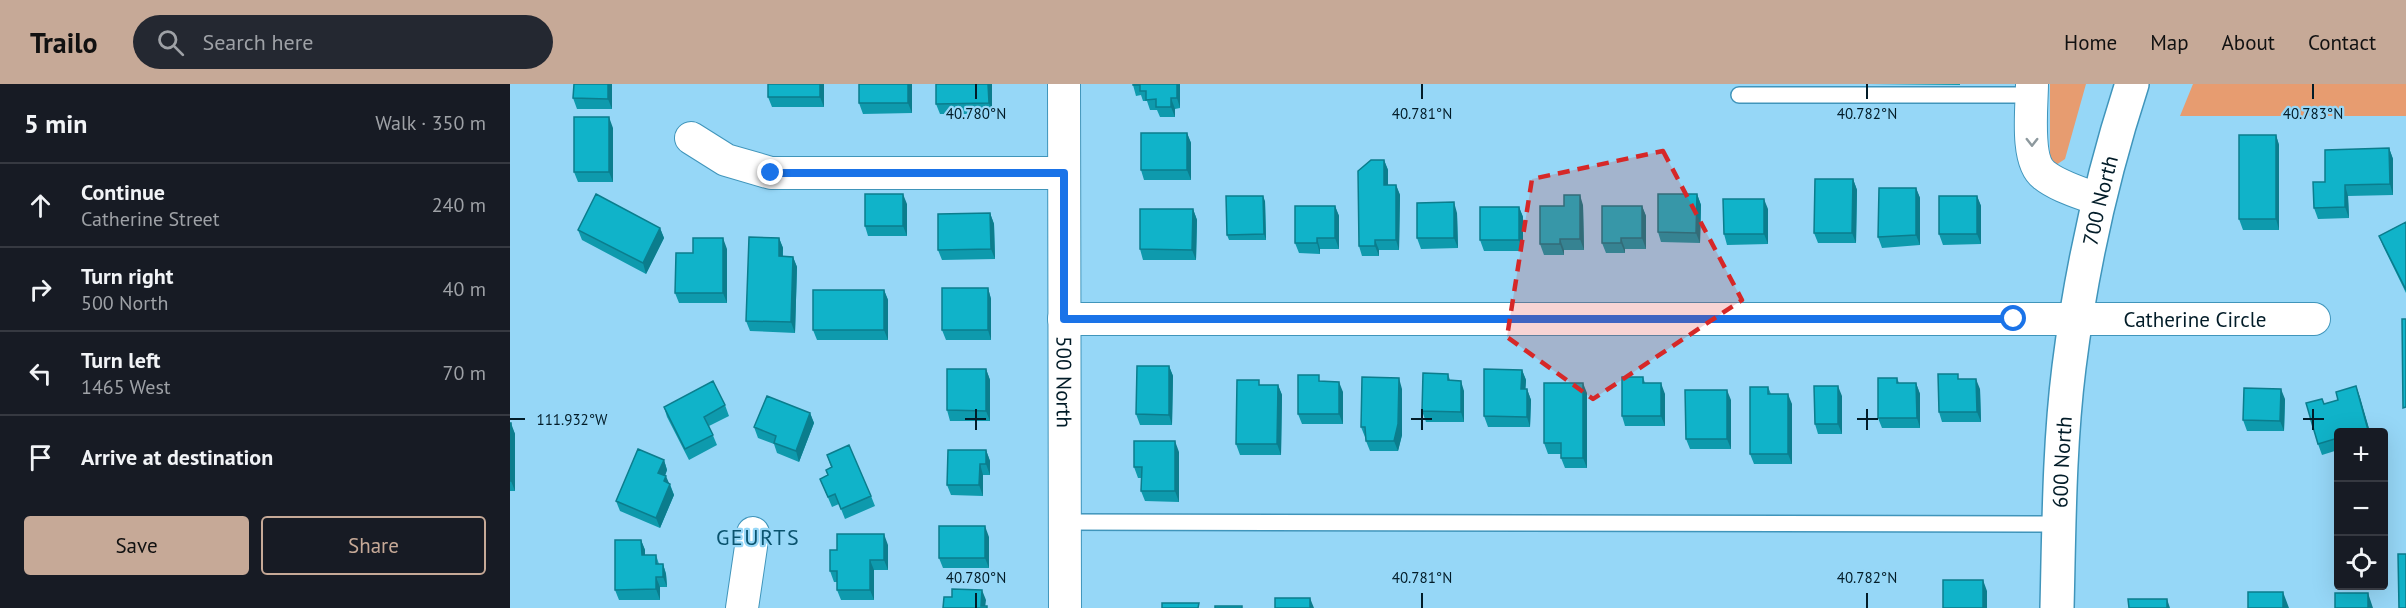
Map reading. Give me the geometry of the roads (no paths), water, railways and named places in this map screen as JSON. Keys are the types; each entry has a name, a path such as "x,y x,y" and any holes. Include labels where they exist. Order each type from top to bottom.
{"main road":[{"name":"700 North","path":"2076,319 2099,200 2132,84"},
{"name":"600 North","path":"2057,608 2064,420 2076,319"}],"street":[{"name":"500 North","path":"1064,84 1065,608"},
{"path":"2032,89 2032,154 2036,166 2050,179 2099,200"},
{"path":"690,138 726,160 771,173 1064,173"},
{"name":"Catherine Circle","path":"1064,319 2314,319"},
{"path":"742,608 753,533"}],"lane":[{"path":"1739,95 2032,89"},
{"path":"1065,522 2059,524"}],"district":[{"name":"GEURTS","path":"758,537"}]}
